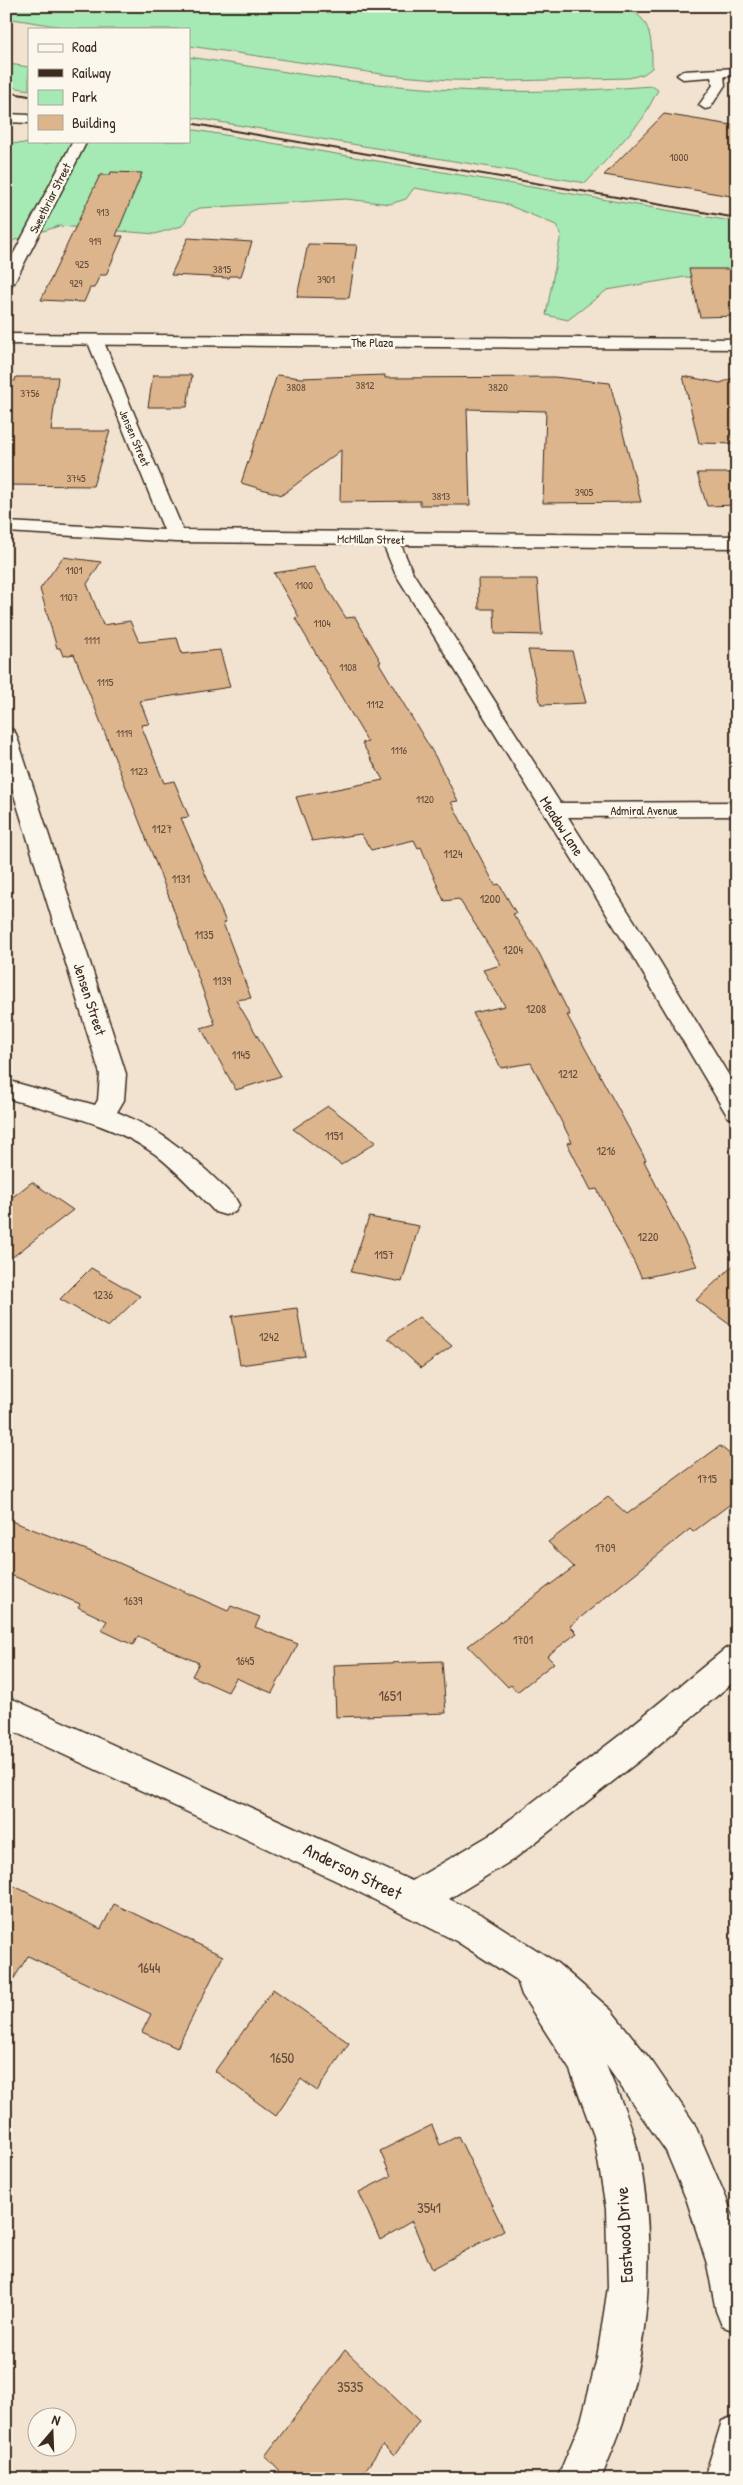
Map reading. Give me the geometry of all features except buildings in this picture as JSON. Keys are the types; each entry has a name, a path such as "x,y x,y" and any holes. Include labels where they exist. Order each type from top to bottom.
{"street":[{"path":"683,75 737,72"},
{"path":"705,105 719,85 717,73"},
{"path":"6,118 28,119"},
{"name":"Sweetbriar Street","path":"6,283 79,142"},
{"name":"The Plaza","path":"6,339 737,344"},
{"name":"Jensen Street","path":"95,340 176,536"},
{"name":"McMillan Street","path":"6,527 176,536 737,542"},
{"name":"Meadow Lane","path":"391,539 394,553 404,573 647,960 737,1111"},
{"name":"Jensen Street","path":"6,734 113,1074 111,1100 101,1118"},
{"name":"Admiral Avenue","path":"552,810 737,809"},
{"path":"6,1089 101,1118 141,1134 163,1147 225,1205"},
{"name":"Anderson Street","path":"6,1711 345,1866 414,1900 502,1847 632,1746 737,1659"},
{"name":"Eastwood Drive","path":"414,1900 469,1928 544,1976 598,2023 639,2077 680,2137 708,2200 727,2264 737,2311"},
{"name":"Eastwood Drive","path":"511,1955 542,1989 584,2059 614,2136 626,2209 628,2286 618,2358 602,2421 579,2479"},
{"path":"726,2479 737,2436"}],"green space":[{"path":"6,6 617,6 629,9 637,14 648,28 652,68 644,74 629,78 509,81 450,80 388,75 190,46 190,28 69,28 6,18"},
{"path":"6,28 9,64 28,67 28,90 6,86"},
{"path":"190,57 299,74 410,87 471,91 531,91 652,86 658,90 643,118 586,183 190,117"},
{"path":"190,129 737,222 737,279 685,277 607,290 568,320 546,315 561,234 556,225 503,203 414,188 406,199 390,204 346,199 200,208 191,212 182,226 155,234 59,226 6,243 6,143 49,144 50,142 190,142"}],"railway":[{"path":"6,92 28,96"},
{"path":"190,123 737,218"}]}
